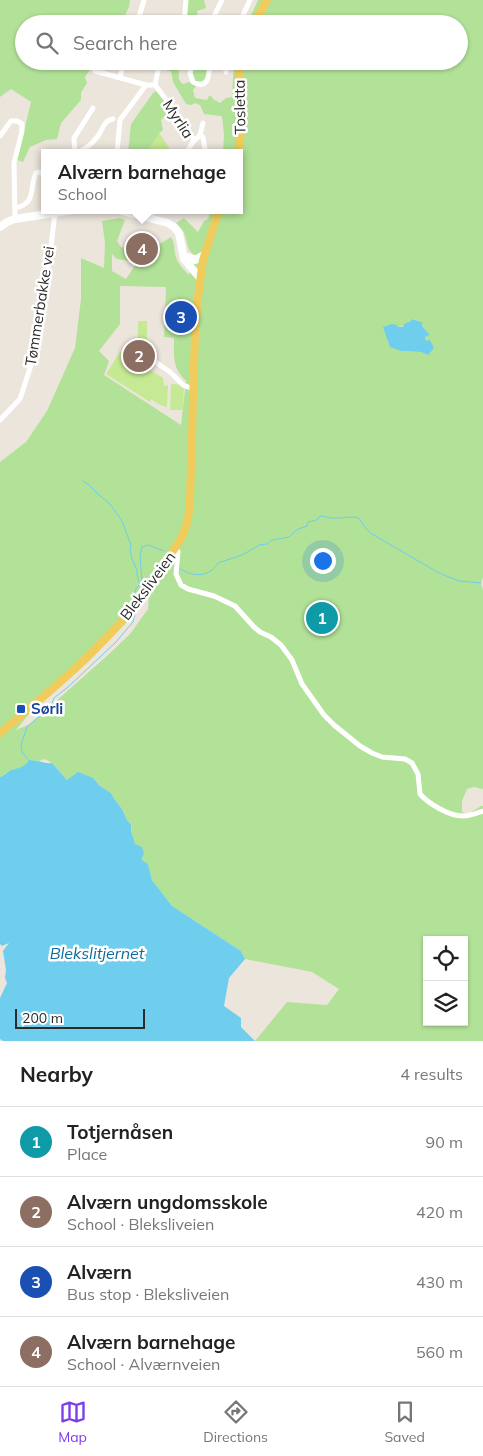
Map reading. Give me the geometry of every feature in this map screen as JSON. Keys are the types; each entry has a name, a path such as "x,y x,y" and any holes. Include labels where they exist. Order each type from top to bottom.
{"main road":[{"path":"258,15 266,0"},
{"name":"Tosletta","path":"239,149 241,132 240,70"},
{"path":"0,227 15,219 48,214"},
{"path":"152,214 176,228 180,235 184,259 200,274"},
{"path":"200,274 217,214"},
{"path":"183,248 187,257 200,274"},
{"path":"187,257 195,260 204,255"},
{"name":"Bleksliveien","path":"0,733 65,678 138,603 176,548 184,532 189,516 196,319 200,274"}],"street":[{"path":"140,15 144,0"},
{"path":"185,15 186,0"},
{"path":"214,15 222,0"},
{"path":"243,15 250,0"},
{"path":"120,77 122,70"},
{"path":"95,71 146,85 154,85 158,70"},
{"path":"192,70 191,77 193,82 199,85 207,80 209,70"},
{"path":"117,149 120,120 146,85"},
{"name":"Myrlia","path":"154,85 178,115 193,142 189,149"},
{"path":"75,149 74,138 93,108"},
{"path":"86,149 99,135 106,121 113,118"},
{"path":"0,136 12,120 22,124 14,163 15,219"},
{"path":"193,142 200,135 203,123"},
{"path":"200,135 203,137 205,149"},
{"path":"40,164 41,168"},
{"path":"16,208 29,202 35,174 38,171 41,172"},
{"name":"Tømmerbakke vei","path":"0,420 20,399 33,359 44,304 55,214"},
{"path":"138,350 170,372 183,385 193,388"},
{"path":"176,548 178,552 176,574 182,585 188,589 214,596 235,606 260,632 271,637 281,645 292,660 302,684 324,715 334,725 372,753 382,757 405,759 412,763 418,774 420,794 442,809 452,814 463,816 483,811"}],"green space":[{"path":"0,0 130,0 125,15 15,15 15,70 90,70 85,77 87,83 81,93 81,100 61,123 57,139 46,140 30,147 23,162 17,160 31,102 11,89 0,97"},
{"path":"188,0 204,0 206,8 197,11 197,15 187,15"},
{"path":"258,0 483,0 483,577 481,583 483,590 483,789 474,787 467,789 462,801 462,812 468,814 483,806 483,1041 255,1041 287,1002 327,1005 339,989 312,972 245,959 241,951 172,906 152,880 148,864 142,860 133,840 131,825 122,809 111,793 100,786 93,778 67,780 52,763 45,759 39,761 29,760 23,767 10,771 0,777 0,462 26,442 47,411 75,348 81,299 81,258 104,268 105,243 102,221 120,218 125,220 117,241 121,247 129,249 131,261 117,259 112,254 112,271 126,279 142,255 171,237 177,260 189,275 195,255 190,251 184,233 176,223 184,218 198,232 210,214 243,214 243,149 223,149 222,117 204,114 200,105 195,103 191,105 186,104 173,82 171,71 167,70 179,70 179,77 183,84 189,82 196,86 193,90 195,98 207,100 211,96 220,103 226,98 232,97 234,70 468,70 468,15 251,15","holes":["120,286 166,287 164,337 174,338 176,366 186,381 181,425 104,375 109,361 99,351 120,324","412,319 422,322 422,326 430,335 425,337 428,355 421,352 401,351 398,327 406,325","149,595 148,609 130,634 108,655 30,724 16,730 29,714 88,662 126,623"]},
{"path":"193,70 207,70 204,82 195,82"},
{"path":"156,91 171,109 161,120 163,130 159,133 169,149 128,149 131,124"},
{"path":"159,133 169,148 168,149 149,149"},
{"path":"138,321 147,321 147,339 138,339"},
{"path":"120,352 163,378 164,386 168,385 167,407 151,399 150,402 106,374"},
{"path":"171,384 184,385 183,410 170,410"}],"water":[{"path":"411,319 422,322 422,326 430,335 425,337 426,341 430,340 434,348 428,355 421,352 401,351 390,347 383,327 392,324 403,327"},
{"name":"Blekslitjernet","path":"29,760 52,763 67,780 78,772 93,778 100,786 111,793 131,825 135,844 142,847 144,854 142,860 148,864 152,880 172,906 241,951 245,959 229,978 224,1006 241,1018 241,1027 255,1041 3,1041 0,1039 0,998 7,983 3,951 9,943 2,946 0,944 0,777 11,770 23,766"}],"waterway":[{"path":"83,481 110,504 122,521 131,545 132,559 137,570 140,585"},
{"path":"179,568 189,573 205,574 215,568 218,563 242,555 272,540 289,537 298,529 307,526 308,522 317,520 320,516 335,518 353,517 359,518 366,529 372,534 439,573 459,581 481,583"},
{"path":"133,600 136,589 142,581 140,556 142,547 148,545 164,551"},
{"path":"29,761 22,752 21,745 27,727 51,706 54,698 116,642 133,622 135,614"}],"place":[{"name":"Alværn barnehage","path":"142,249"},
{"name":"Alværn","path":"181,317"},
{"name":"Alværn ungdomsskole","path":"139,356"},
{"name":"Totjernåsen","path":"322,618"},
{"name":"Sørli","path":"21,709"}]}
